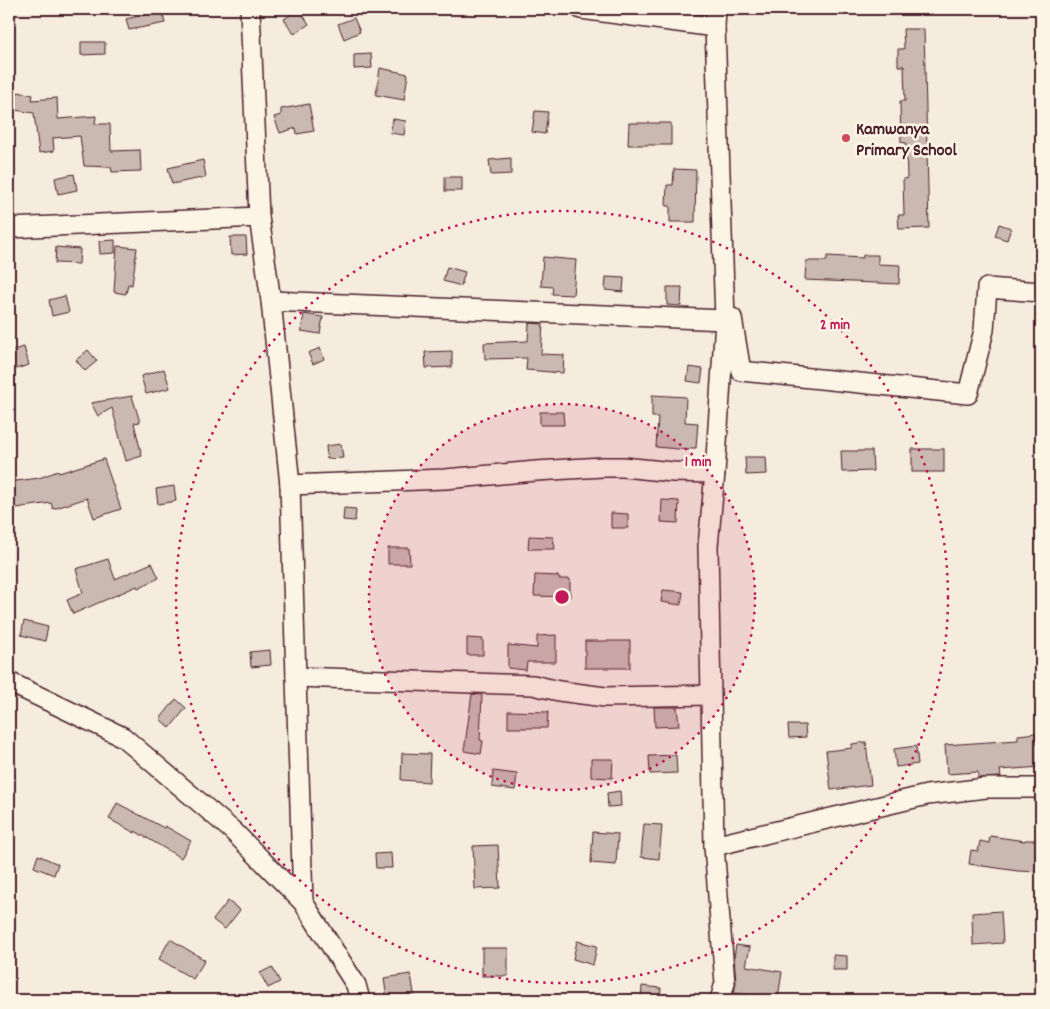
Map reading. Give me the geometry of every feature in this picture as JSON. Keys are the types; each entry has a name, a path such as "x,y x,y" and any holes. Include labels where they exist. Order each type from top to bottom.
{"street":[{"path":"250,9 259,217 271,301 290,484 303,902"},
{"path":"581,9 716,18 724,320 715,472 708,546 714,846 725,982 720,1000"},
{"path":"9,228 259,217"},
{"path":"723,265 742,371 968,394 984,330 987,288 1041,292"},
{"path":"271,301 724,320"},
{"path":"290,484 445,479 536,470 602,467 674,472 715,472"},
{"path":"296,677 533,685 559,691 604,697 710,695"},
{"path":"9,682 123,737 233,830 303,902 356,985 360,1000"},
{"path":"714,846 927,794 986,788 1041,788"}],"building":[{"path":"299,9 309,24 294,34 284,19"},
{"path":"162,11 165,23 129,30 126,19"},
{"path":"354,18 360,32 344,39 338,24"},
{"path":"903,29 924,29 929,228 899,229 898,215 904,215 903,179 907,178 906,143 901,142 900,101 905,101 904,66 898,66 898,49 904,49"},
{"path":"81,42 105,42 105,54 81,55"},
{"path":"371,54 372,68 354,69 354,55"},
{"path":"380,68 408,74 404,100 376,95"},
{"path":"18,92 33,95 32,100 57,98 58,119 96,116 95,124 110,124 111,151 140,150 141,171 112,172 111,167 84,166 80,136 53,138 54,151 39,153 34,113 9,109 9,94 17,96"},
{"path":"309,104 314,131 297,134 296,128 280,133 274,117 281,115 281,109"},
{"path":"535,111 548,112 545,134 532,132"},
{"path":"393,119 406,121 404,135 390,133"},
{"path":"629,123 671,123 671,145 628,145"},
{"path":"511,158 511,174 491,175 489,160"},
{"path":"203,160 206,177 172,184 168,168"},
{"path":"674,169 696,170 695,222 670,222 670,206 666,206 667,185 673,185"},
{"path":"74,174 77,190 58,194 55,178"},
{"path":"445,177 462,177 462,191 445,191"},
{"path":"999,224 1011,228 1007,240 995,236"},
{"path":"230,237 246,237 247,254 231,255"},
{"path":"115,240 115,253 100,254 99,241"},
{"path":"117,246 137,248 132,285 128,284 126,294 114,292"},
{"path":"56,247 80,249 79,264 55,263"},
{"path":"863,255 878,255 878,264 900,265 899,284 805,280 806,261 827,261 827,256 863,258"},
{"path":"543,257 576,260 573,295 552,294 553,287 541,286"},
{"path":"447,267 465,272 461,286 443,281"},
{"path":"606,277 624,278 623,292 605,290"},
{"path":"667,287 682,287 681,306 667,305"},
{"path":"65,296 69,312 52,316 49,300"},
{"path":"304,314 323,317 320,334 301,331"},
{"path":"529,323 543,324 541,354 564,355 563,373 526,370 527,358 485,359 484,343 528,341"},
{"path":"24,347 29,365 9,371 9,351"},
{"path":"320,348 324,359 313,364 308,353"},
{"path":"88,350 97,361 85,371 76,360"},
{"path":"452,351 452,367 426,368 425,352"},
{"path":"689,367 703,369 701,383 687,381"},
{"path":"164,369 170,388 146,394 141,376"},
{"path":"652,395 686,397 685,422 698,423 696,448 690,448 689,450 656,447 658,417 652,417"},
{"path":"132,396 140,422 134,423 142,456 126,461 112,408 98,416 91,403"},
{"path":"540,412 563,412 564,425 540,425"},
{"path":"341,444 343,458 327,459 326,446"},
{"path":"912,449 944,449 944,472 912,472"},
{"path":"841,451 872,451 873,471 842,472"},
{"path":"745,457 766,457 767,474 746,475"},
{"path":"104,459 121,509 94,518 87,498 53,509 51,503 9,509 9,482 39,478"},
{"path":"174,486 176,501 158,504 156,489"},
{"path":"662,500 679,501 678,523 661,522"},
{"path":"344,508 356,509 355,521 343,520"},
{"path":"611,513 628,514 628,528 611,528"},
{"path":"529,536 553,537 555,549 528,549"},
{"path":"388,548 409,548 410,564 388,564"},
{"path":"108,559 115,579 152,563 159,578 73,614 67,600 83,593 76,569"},
{"path":"535,575 558,576 559,579 570,579 570,597 534,596"},
{"path":"663,590 683,592 681,605 661,602"},
{"path":"24,621 48,627 45,641 21,635"},
{"path":"556,635 556,662 527,662 526,670 508,668 508,645 537,648 537,636"},
{"path":"467,638 483,639 483,655 467,655"},
{"path":"585,641 630,641 630,668 585,668"},
{"path":"270,650 271,665 251,667 250,652"},
{"path":"472,694 482,695 480,740 483,741 481,754 464,751"},
{"path":"176,699 186,708 170,728 160,719"},
{"path":"654,707 677,707 679,726 655,727"},
{"path":"508,711 548,712 547,728 508,728"},
{"path":"788,725 805,725 806,737 789,738"},
{"path":"1036,733 1037,745 1041,745 1041,767 1000,770 1001,777 978,778 978,772 947,774 945,745 1018,740 1018,735"},
{"path":"866,742 871,785 831,790 826,751 852,748 852,744"},
{"path":"916,746 918,764 896,767 894,749"},
{"path":"402,753 430,754 429,782 401,780"},
{"path":"676,755 677,773 650,774 649,756"},
{"path":"591,759 613,759 612,778 591,777"},
{"path":"493,771 517,774 515,790 492,787"},
{"path":"620,791 621,806 608,807 607,793"},
{"path":"117,803 191,841 181,858 135,831 135,833 109,819"},
{"path":"644,824 662,825 659,859 641,857"},
{"path":"593,832 618,834 616,865 591,863"},
{"path":"990,836 1025,841 1041,840 1041,872 1018,871 969,864 971,850 978,851 980,841 989,843"},
{"path":"498,845 500,888 475,889 473,846"},
{"path":"391,853 392,868 376,868 375,854"},
{"path":"38,855 58,864 54,875 34,867"},
{"path":"228,901 240,910 225,929 213,920"},
{"path":"1001,911 1003,943 973,945 972,913"},
{"path":"170,939 205,960 193,979 159,959"},
{"path":"577,941 597,946 593,965 573,959"},
{"path":"736,945 750,947 746,966 782,972 778,998 734,993 736,982 734,957"},
{"path":"482,948 508,948 508,976 482,976"},
{"path":"833,955 847,956 847,970 833,970"},
{"path":"272,967 280,982 268,988 260,973"},
{"path":"411,974 415,1000 387,1000 384,978"},
{"path":"642,986 661,988 660,1000 641,1000"}],"place":[{"name":"Kamwanya Primary School","path":"846,138"}]}
